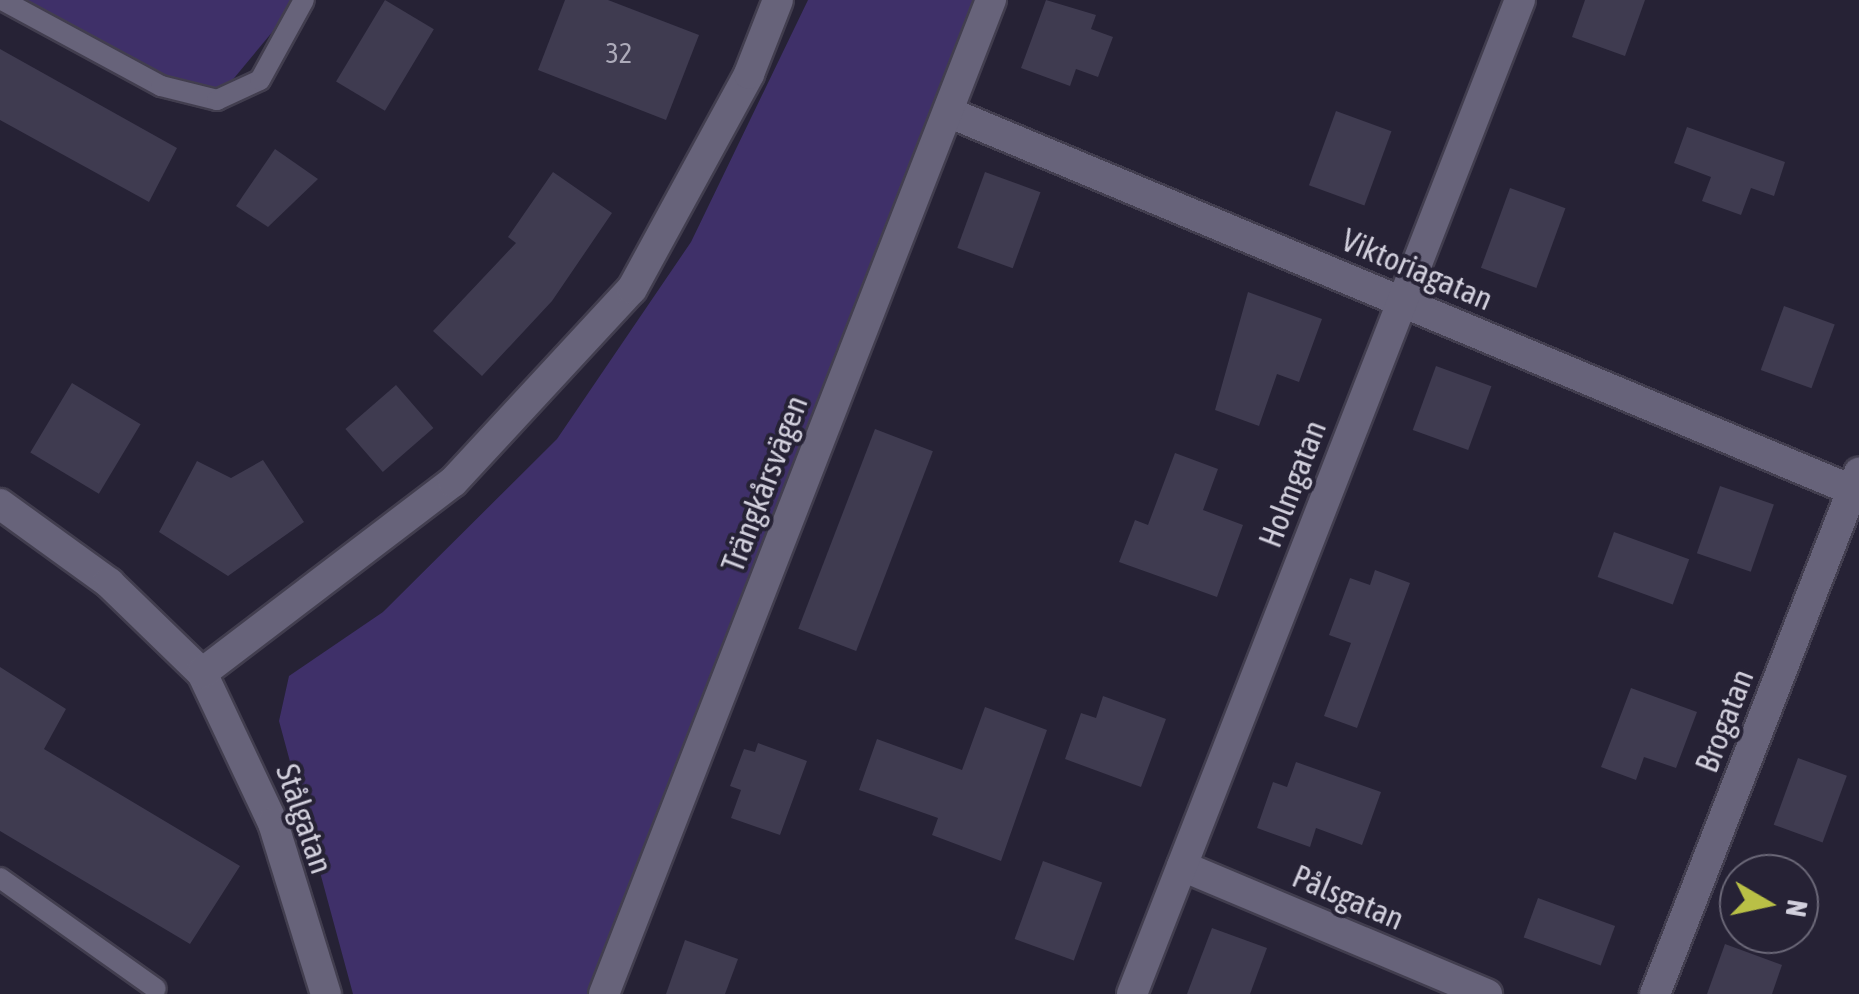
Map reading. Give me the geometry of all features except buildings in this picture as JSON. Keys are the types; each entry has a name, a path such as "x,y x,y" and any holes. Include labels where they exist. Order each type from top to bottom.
{"street":[{"path":"0,504 109,583 202,672 453,482 621,302 689,192 778,0"},
{"name":"Trängkårsvägen","path":"604,994 991,0"},
{"name":"Holmgatan","path":"1132,994 1520,0"},
{"name":"Viktoriagatan","path":"948,112 1401,302 1857,486"},
{"name":"Brogatan","path":"1656,994 1857,486"},
{"name":"Stålgatan","path":"202,672 272,822 326,994"},
{"name":"Pålsgatan","path":"1182,866 1487,994"}],"lane":[{"path":"2,0 161,86 217,100 260,80 304,0"},
{"path":"0,878 156,989"}],"shaded area":[{"path":"20,0 299,0 210,107"},
{"path":"808,0 979,0 596,994 353,994 279,721 289,676 383,612 557,439 691,242"}]}
